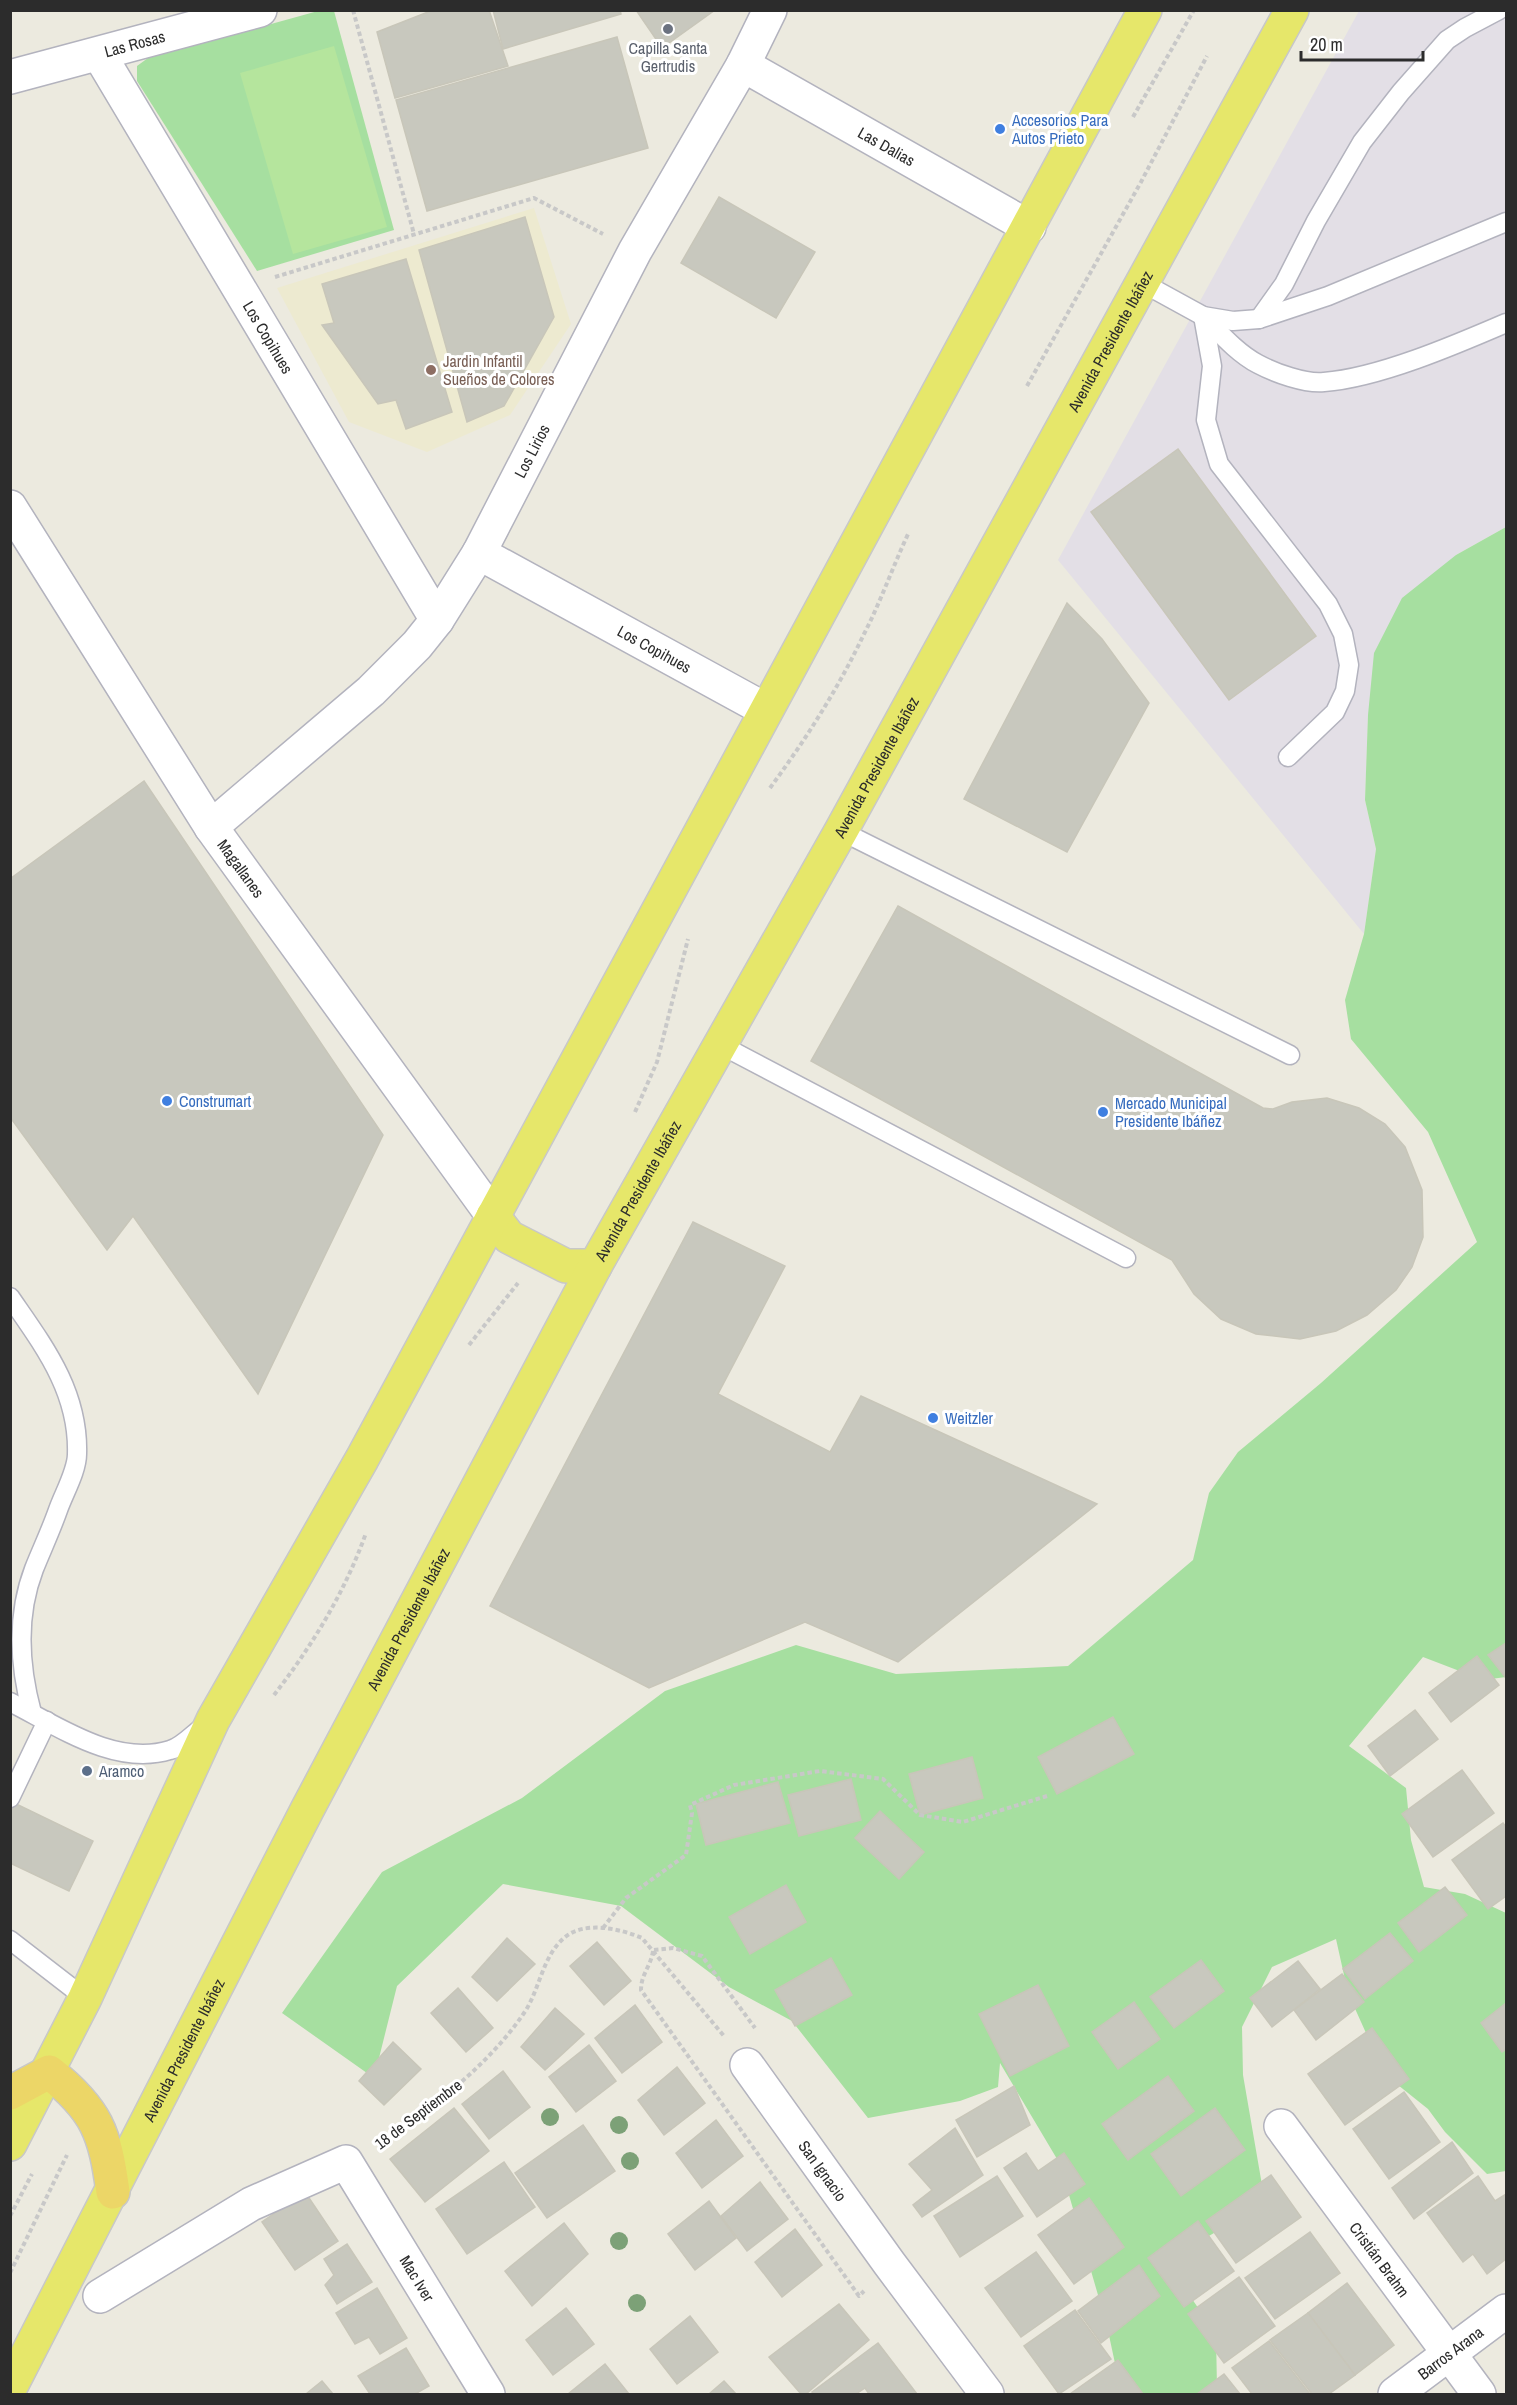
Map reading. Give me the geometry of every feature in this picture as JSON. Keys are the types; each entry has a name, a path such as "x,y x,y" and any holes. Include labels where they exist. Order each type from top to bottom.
{"highway":[{"path":"10,2093 49,2072 75,2094 96,2121 108,2156 113,2192"}],"main road":[{"path":"10,2144 85,1998 213,1720 362,1459 1145,10"},
{"name":"Avenida Presidente Ibáñez","path":"13,2389 307,1810 595,1266 841,831 1292,10"},
{"path":"493,1216 509,1237 566,1266 595,1266"}],"street":[{"name":"Las Rosas","path":"10,77 260,10"},
{"name":"Los Lirios","path":"211,827 372,691 438,620 479,553 635,251 743,65 770,10"},
{"name":"Los Copihues","path":"99,54 438,620"},
{"name":"Las Dalias","path":"743,65 1029,227"},
{"name":"Magallanes","path":"10,507 211,827 493,1216"},
{"name":"Los Copihues","path":"479,553 766,711"},
{"name":"San Ignacio","path":"747,2065 889,2264 987,2394"},
{"name":"Cristián Brahm","path":"1281,2126 1479,2394"},
{"path":"100,2296 251,2204 346,2162"},
{"name":"Mac Iver","path":"346,2162 488,2394"},
{"name":"Barros Arana","path":"1395,2394 1506,2311"}],"lane":[{"path":"1259,319 1284,284 1316,220 1362,142 1401,92 1447,40 1499,10"},
{"path":"1203,316 1233,321 1259,319 1328,296 1506,222"},
{"path":"1142,282 1203,316 1238,350 1259,365 1292,377 1321,383 1365,376 1506,323"},
{"path":"1203,316 1212,366 1206,420 1219,464 1328,604 1342,634 1349,665 1345,691 1335,712 1288,758"},
{"path":"841,831 1290,1055"},
{"path":"719,1044 1126,1258"},
{"path":"10,1297 55,1363 67,1391 74,1423 77,1456 48,1540 34,1570 25,1603 21,1662 39,1717 10,1798"},
{"path":"10,1702 113,1751 132,1754 172,1750 213,1720"},
{"path":"10,1940 85,1998"}],"path":[{"path":"353,10 414,234"},
{"path":"1130,123 1194,10"},
{"path":"1027,386 1207,56"},
{"path":"240,287 534,198 635,251"},
{"path":"768,791 815,723 841,680 866,632 886,578 912,525"},
{"path":"635,1113 657,1062 690,930"},
{"path":"466,1350 491,1314 544,1255"},
{"path":"268,1702 299,1662 338,1598 355,1564 370,1522"},
{"path":"603,1928 626,1898 686,1855 692,1813 690,1805 735,1785 820,1771 883,1779 920,1815 963,1822 1047,1796"},
{"name":"18 de Septiembre","path":"346,2162 383,2144 456,2088 500,2045 527,2008 552,1951 565,1936 576,1931 603,1928 630,1933 642,1938 653,1950"},
{"path":"653,1950 673,1948 702,1956"},
{"path":"653,1950 747,2065"},
{"path":"653,1950 651,1962 642,1976 641,1990 858,2296 889,2264"},
{"path":"10,2273 68,2152"},
{"path":"10,2216 37,2165"}],"shaded area":[{"path":"1359,11 1506,11 1506,527 1456,555 1368,715 1365,800 1376,849 1364,934 1058,560"},
{"name":"Jardin Infantil Sueños de Colores","path":"534,208 571,324 510,415 427,452 349,422 277,288"}],"green space":[{"path":"318,11 334,11 394,230 257,271 137,81 137,66 148,58"},
{"path":"334,46 387,227 293,254 240,73"},
{"path":"1506,527 1506,1677 1483,1680 1423,1657 1349,1746 1406,1788 1411,1840 1424,1887 1465,1894 1506,1913 1506,2171 1487,2174 1445,2132 1428,2109 1393,2081 1375,2053 1348,1993 1336,1939 1272,1967 1242,2027 1243,2075 1262,2185 1214,2233 1166,2261 1216,2334 1217,2389 1212,2394 1131,2394 1119,2382 1107,2326 1060,2164 1000,2063 998,2087 960,2101 868,2118 792,2021 729,1987 621,1906 503,1884 397,1986 374,2078 282,2013 382,1872 522,1798 665,1691 796,1645 896,1674 1068,1666 1193,1560 1209,1493 1238,1452 1321,1383 1477,1242 1428,1132 1351,1039 1345,1000 1364,934 1376,849 1365,800 1368,715 1374,653 1402,598 1456,555"}],"building":[{"path":"433,10 489,10 508,66 395,98 377,32"},
{"path":"493,10 620,10 621,14 503,49"},
{"name":"Capilla Santa Gertrudis","path":"636,10 715,10 662,48"},
{"path":"617,37 648,148 427,211 396,100"},
{"path":"719,197 815,252 776,318 681,263"},
{"path":"525,217 554,317 504,406 467,422 419,250"},
{"path":"406,259 452,412 406,429 396,400 378,404 322,325 334,323 322,284"},
{"path":"1178,449 1316,636 1229,700 1091,512"},
{"path":"1067,603 1102,639 1149,703 1067,852 964,799"},
{"path":"144,781 383,1135 258,1394 133,1216 107,1250 10,1117 10,879"},
{"path":"898,906 1263,1108 1273,1109 1292,1102 1327,1098 1359,1108 1385,1124 1405,1147 1422,1190 1423,1237 1412,1267 1396,1290 1367,1315 1336,1331 1300,1339 1256,1334 1221,1319 1194,1294 1172,1260 811,1061"},
{"path":"693,1222 785,1266 718,1394 830,1452 861,1396 1097,1504 898,1662 805,1622 649,1688 490,1606"},
{"path":"1506,1643 1506,1678 1488,1655"},
{"path":"1477,1656 1499,1685 1451,1722 1429,1693"},
{"path":"1415,1710 1438,1739 1390,1776 1368,1746"},
{"path":"1113,1717 1134,1754 1057,1794 1038,1757"},
{"path":"972,1757 983,1798 920,1815 909,1774"},
{"path":"1462,1770 1494,1813 1433,1857 1402,1814"},
{"path":"851,1779 861,1820 799,1836 788,1795"},
{"path":"778,1782 790,1823 706,1845 696,1804"},
{"path":"10,1801 93,1841 69,1891 10,1863"},
{"path":"880,1811 924,1852 899,1879 855,1838"},
{"path":"1503,1823 1506,1827 1506,1896 1488,1909 1452,1860"},
{"path":"786,1885 806,1922 750,1954 729,1917"},
{"path":"1445,1887 1467,1915 1419,1952 1398,1923"},
{"path":"1390,1933 1413,1961 1365,1999 1343,1969"},
{"path":"507,1938 535,1964 497,2001 472,1977"},
{"path":"597,1942 631,1981 604,2005 570,1966"},
{"path":"831,1958 852,1995 795,2026 775,1990"},
{"path":"1201,1960 1224,1991 1174,2028 1150,1997"},
{"path":"1298,1961 1320,1989 1272,2027 1250,1998"},
{"path":"1342,1974 1364,2002 1316,2040 1294,2010"},
{"path":"1038,1985 1069,2046 1010,2076 979,2014"},
{"path":"458,1988 493,2028 466,2052 431,2013"},
{"path":"1134,2002 1160,2039 1118,2069 1092,2032"},
{"path":"1506,2003 1506,2049 1502,2052 1481,2023"},
{"path":"635,2005 662,2042 622,2073 595,2038"},
{"path":"555,2008 584,2034 545,2070 521,2047"},
{"path":"1372,2028 1409,2079 1345,2125 1308,2074"},
{"path":"393,2042 421,2069 384,2105 359,2081"},
{"path":"589,2045 616,2081 576,2112 549,2077"},
{"path":"677,2067 705,2103 664,2135 638,2100"},
{"path":"503,2071 530,2107 489,2139 462,2104"},
{"path":"1168,2076 1194,2111 1128,2160 1102,2124"},
{"path":"1014,2086 1030,2125 977,2157 956,2120"},
{"path":"1404,2092 1440,2142 1389,2179 1353,2129"},
{"path":"454,2108 489,2151 425,2202 390,2159"},
{"path":"1215,2108 1245,2150 1181,2196 1151,2154"},
{"path":"716,2120 743,2156 702,2188 676,2153"},
{"path":"583,2125 615,2171 547,2218 515,2173"},
{"path":"955,2128 983,2175 922,2217 913,2205 932,2190 909,2164"},
{"path":"1452,2142 1473,2173 1414,2219 1392,2188"},
{"path":"1026,2153 1038,2171 1064,2153 1085,2184 1037,2217 1004,2168"},
{"path":"504,2162 535,2207 467,2254 436,2209"},
{"path":"1271,2175 1301,2217 1236,2263 1206,2221"},
{"path":"997,2176 1023,2216 960,2257 934,2216"},
{"path":"1478,2176 1495,2201 1506,2194 1506,2259 1487,2274 1473,2254 1463,2262 1427,2213"},
{"path":"760,2182 788,2219 747,2251 721,2216"},
{"path":"305,2192 338,2241 295,2270 262,2222"},
{"path":"1089,2198 1124,2247 1074,2284 1038,2235"},
{"path":"709,2201 736,2238 695,2270 668,2234"},
{"path":"1198,2221 1234,2271 1184,2307 1148,2258"},
{"path":"564,2223 588,2254 532,2306 505,2271"},
{"path":"795,2229 822,2265 782,2297 755,2262"},
{"path":"1310,2232 1340,2273 1275,2319 1245,2278"},
{"path":"347,2244 372,2282 337,2304 325,2285 334,2275 324,2259"},
{"path":"1036,2252 1072,2301 1021,2337 985,2288"},
{"path":"1139,2265 1160,2296 1101,2343 1078,2311"},
{"path":"1239,2277 1275,2326 1224,2363 1188,2314"},
{"path":"1347,2283 1394,2345 1355,2375 1308,2313"},
{"path":"377,2288 407,2338 380,2354 369,2337 355,2344 336,2313"},
{"path":"839,2304 869,2340 806,2394 801,2394 769,2357"},
{"path":"566,2308 594,2344 553,2375 526,2340"},
{"path":"1075,2310 1111,2359 1059,2394 1024,2346"},
{"path":"1308,2313 1355,2375 1329,2394 1312,2394 1270,2340"},
{"path":"690,2316 718,2352 677,2384 650,2349"},
{"path":"1269,2341 1310,2394 1252,2394 1232,2368"},
{"path":"878,2343 917,2394 869,2394 865,2388 856,2394 814,2394 812,2392"},
{"path":"406,2348 429,2386 415,2394 370,2394 358,2376"},
{"path":"1118,2360 1143,2394 1070,2394"},
{"path":"605,2364 629,2394 568,2394"},
{"path":"1224,2374 1240,2394 1197,2394"},
{"path":"322,2381 333,2394 306,2394"},
{"path":"724,2381 736,2394 709,2394"}],"place":[{"name":"Capilla Santa Gertrudis","path":"668,29"},
{"name":"Accesorios Para Autos Prieto","path":"1000,129"},
{"name":"Jardin Infantil Sueños de Colores","path":"431,370"},
{"name":"Construmart","path":"167,1101"},
{"name":"Mercado Municipal Presidente Ibáñez","path":"1103,1112"},
{"name":"Weitzler","path":"933,1418"},
{"name":"Aramco","path":"87,1771"}]}
